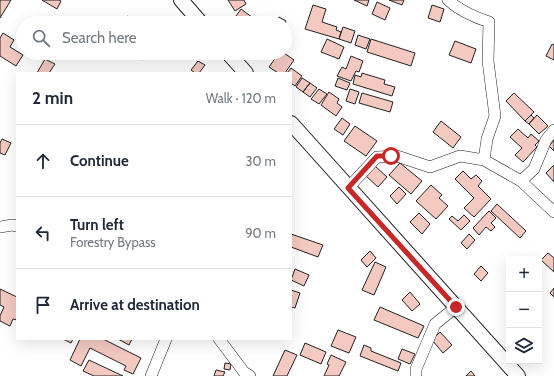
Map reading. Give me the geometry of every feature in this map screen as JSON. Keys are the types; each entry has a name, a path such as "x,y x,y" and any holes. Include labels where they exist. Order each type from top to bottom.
{"street":[{"path":"181,0 195,16"},
{"path":"448,0 457,8 489,22 488,60 494,116 487,139 484,160"},
{"path":"234,60 245,72"},
{"path":"292,124 518,376"},
{"path":"521,181 534,169 546,140 554,130"},
{"path":"348,188 377,156 397,156 430,167 460,156 484,160 521,181 554,212"},
{"path":"0,227 16,226"},
{"path":"414,374 435,324 456,307"},
{"path":"152,376 166,340"},
{"path":"220,340 244,372 250,376"}],"building":[{"path":"0,0 11,0 0,18"},
{"path":"42,0 59,0 61,1 57,9"},
{"path":"228,0 244,0 246,4 235,11"},
{"path":"354,0 369,0 367,6"},
{"path":"389,0 404,0 402,5"},
{"path":"377,2 390,8 385,20 372,14"},
{"path":"313,5 326,9 322,22 337,27 336,30 341,32 339,39 305,29"},
{"path":"432,5 444,9 440,22 428,18"},
{"path":"241,9 251,16 236,16"},
{"path":"343,27 355,31 351,43 339,39"},
{"path":"3,33 14,40 10,47 16,51 16,60 20,60 16,66 0,56 0,38"},
{"path":"358,35 370,39 366,49 355,45"},
{"path":"327,39 344,47 339,59 321,52"},
{"path":"371,39 415,53 411,66 367,52"},
{"path":"455,41 476,49 471,63 449,55"},
{"path":"552,44 554,45 554,60 546,56"},
{"path":"351,56 363,61 359,72 356,71 351,81 337,76 342,67 346,69"},
{"path":"292,59 294,60 286,72 276,72 269,67 274,60 292,60"},
{"path":"44,60 55,64 50,72 38,72"},
{"path":"198,61 205,65 200,72 194,72 191,70"},
{"path":"291,68 302,76 295,86 292,84 292,72 288,72"},
{"path":"362,73 385,80 384,84 395,87 392,96 353,84 355,75 361,77"},
{"path":"302,78 310,83 303,92 296,87"},
{"path":"338,78 350,83 347,90 335,86"},
{"path":"310,83 317,88 310,97 303,92"},
{"path":"319,89 327,94 319,104 311,99"},
{"path":"350,89 359,92 355,104 346,101"},
{"path":"329,92 339,99 337,103 342,107 336,116 321,105"},
{"path":"362,93 393,102 390,112 359,103"},
{"path":"514,93 534,112 525,121 506,101"},
{"path":"531,115 534,118 529,124 525,121"},
{"path":"537,115 548,126 539,134 529,124"},
{"path":"342,118 350,124 343,135 334,129"},
{"path":"441,121 461,137 453,148 433,132"},
{"path":"355,126 377,141 366,156 344,141"},
{"path":"518,129 528,138 531,134 539,141 535,145 537,147 523,162 515,155 522,148 510,137"},
{"path":"2,139 11,143 5,155 0,153 0,143"},
{"path":"554,140 554,151 549,146"},
{"path":"400,163 422,181 411,194 389,175"},
{"path":"554,165 554,182 546,173"},
{"path":"375,166 387,177 378,187 366,176"},
{"path":"463,171 471,179 476,175 482,181 478,186 491,199 474,217 464,208 474,198 455,179"},
{"path":"431,185 442,195 439,198 448,206 436,219 416,201"},
{"path":"399,187 406,194 397,204 390,196"},
{"path":"497,204 526,231 520,238 491,211"},
{"path":"489,211 496,218 491,223 495,227 491,231 486,227 479,235 473,228"},
{"path":"419,213 430,224 422,234 410,222"},
{"path":"464,215 470,221 461,230 449,219 452,216 458,221"},
{"path":"292,234 323,245 318,257 292,247"},
{"path":"469,234 475,240 467,249 461,243"},
{"path":"370,251 376,258 367,267 361,260"},
{"path":"548,253 554,258 554,272 542,261"},
{"path":"375,262 386,267 374,295 362,290"},
{"path":"481,266 488,273 481,281 474,274"},
{"path":"295,269 309,275 304,286 292,280"},
{"path":"554,288 554,297 550,293"},
{"path":"0,289 16,297 16,320 13,319 10,326 0,321 0,316 4,307 0,305"},
{"path":"292,290 300,293 295,308 292,307"},
{"path":"410,292 420,304 412,311 402,300"},
{"path":"380,307 424,326 418,338 374,320"},
{"path":"338,330 356,337 349,353 331,346"},
{"path":"440,332 452,345 443,353 432,340"},
{"path":"65,340 72,340 71,343"},
{"path":"80,340 105,340 141,358 133,374 124,370 126,366 90,348 81,366 70,360"},
{"path":"120,340 132,340 129,345"},
{"path":"305,343 326,352 321,364 300,355"},
{"path":"364,345 371,348 371,351 401,363 398,371 360,356"},
{"path":"402,349 415,354 410,364 398,359"},
{"path":"285,350 297,355 287,376 273,376"},
{"path":"331,355 346,362 339,376 324,376 329,365 327,364"},
{"path":"89,360 123,376 94,376 83,371"},
{"path":"225,363 231,364 230,370 224,369"},
{"path":"216,370 225,372 223,376 214,376"},
{"path":"471,371 475,376 466,376"}],"route":[{"path":"391,156 377,156 348,188 456,307"}]}
